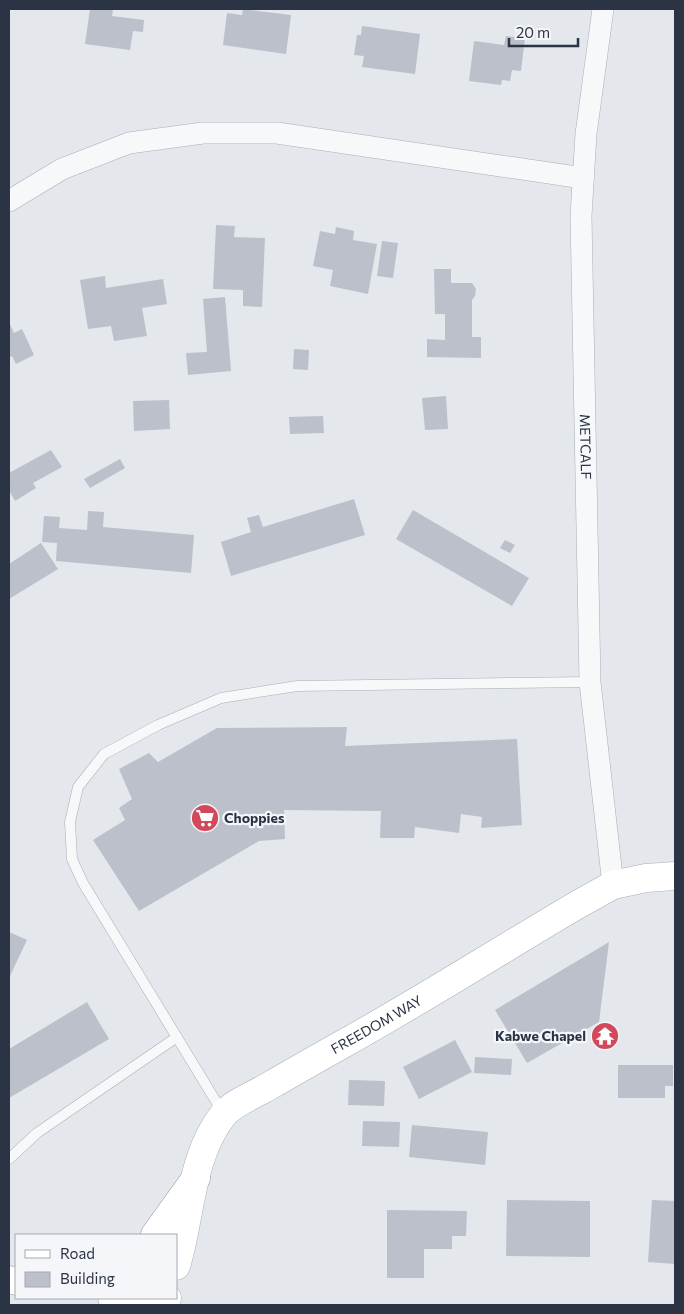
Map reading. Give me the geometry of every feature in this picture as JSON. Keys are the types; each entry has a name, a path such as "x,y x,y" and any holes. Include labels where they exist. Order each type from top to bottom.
{"main road":[{"name":"FREEDOM WAY","path":"178,1259 196,1178 210,1136 224,1114 242,1100 345,1043 612,885 646,878 675,876"},
{"path":"156,1234 196,1178"},
{"path":"118,1299 151,1305"}],"street":[{"name":"METCALF","path":"603,9 586,134 581,216 590,682 612,885"},
{"path":"9,201 62,169 129,143 203,133 276,133 583,178"}],"lane":[{"path":"224,1114 83,883 72,859 70,822 78,787 104,754 158,725 221,698 297,686 590,682"},
{"path":"9,1159 36,1133 177,1037"}],"building":[{"path":"90,9 113,9 112,16 144,20 143,32 133,31 130,50 85,44"},
{"path":"243,9 291,15 286,54 223,45 227,13 242,15"},
{"path":"362,26 420,34 415,74 362,67 364,56 354,55 357,35 361,35"},
{"path":"506,36 525,38 521,71 512,70 510,81 502,80 501,85 469,81 474,41 504,45"},
{"path":"216,225 235,226 234,237 265,238 262,307 243,306 243,290 213,289"},
{"path":"336,227 354,231 353,240 377,244 368,294 330,286 333,270 313,266 320,231 335,234"},
{"path":"382,241 398,243 393,278 377,276"},
{"path":"434,269 451,269 451,283 472,283 476,289 472,300 472,337 481,337 481,358 427,357 427,339 445,340 445,314 435,314"},
{"path":"105,276 106,288 163,279 167,304 142,308 147,336 114,341 111,326 88,329 80,280"},
{"path":"225,297 231,371 188,375 186,353 207,352 203,299"},
{"path":"9,322 14,333 22,329 34,355 16,364 12,356 9,358"},
{"path":"294,349 309,350 308,370 293,369"},
{"path":"446,396 448,429 425,430 422,398"},
{"path":"169,400 170,429 134,431 133,401"},
{"path":"323,416 324,433 290,434 289,417"},
{"path":"51,450 62,467 33,483 36,488 15,501 9,490 9,473"},
{"path":"120,459 125,468 90,488 84,479"},
{"path":"354,499 365,535 231,576 221,542 251,532 247,518 259,515 263,527"},
{"path":"413,510 529,578 512,606 396,539"},
{"path":"88,511 104,512 103,527 194,535 191,573 56,561 57,543 42,542 44,516 60,517 59,528 87,530"},
{"path":"505,540 515,545 510,553 500,548"},
{"path":"41,543 58,569 9,599 9,564"},
{"name":"Choppies","path":"347,727 345,746 517,739 522,825 481,828 482,817 461,814 459,833 415,827 414,838 380,838 381,811 284,810 285,839 259,841 139,911 93,840 125,820 119,808 132,799 119,769 149,753 158,762 217,728"},
{"path":"9,932 27,940 9,978"},
{"path":"609,942 599,1022 527,1063 495,1010"},
{"path":"87,1002 109,1039 9,1098 9,1049"},
{"path":"455,1040 472,1072 419,1099 403,1067"},
{"path":"475,1057 512,1059 511,1075 474,1073"},
{"path":"618,1065 673,1065 673,1086 665,1086 665,1098 618,1098"},
{"path":"349,1080 385,1081 384,1106 348,1105"},
{"path":"363,1121 400,1122 399,1147 362,1146"},
{"path":"412,1125 488,1132 485,1165 409,1157"},
{"path":"507,1200 590,1201 590,1257 506,1256"},
{"path":"652,1200 675,1201 675,1264 648,1262"},
{"path":"387,1210 467,1211 466,1236 452,1236 452,1249 424,1249 424,1278 387,1278"}],"place":[{"name":"Choppies","path":"205,818"},
{"name":"Kabwe Chapel","path":"605,1036"}]}
